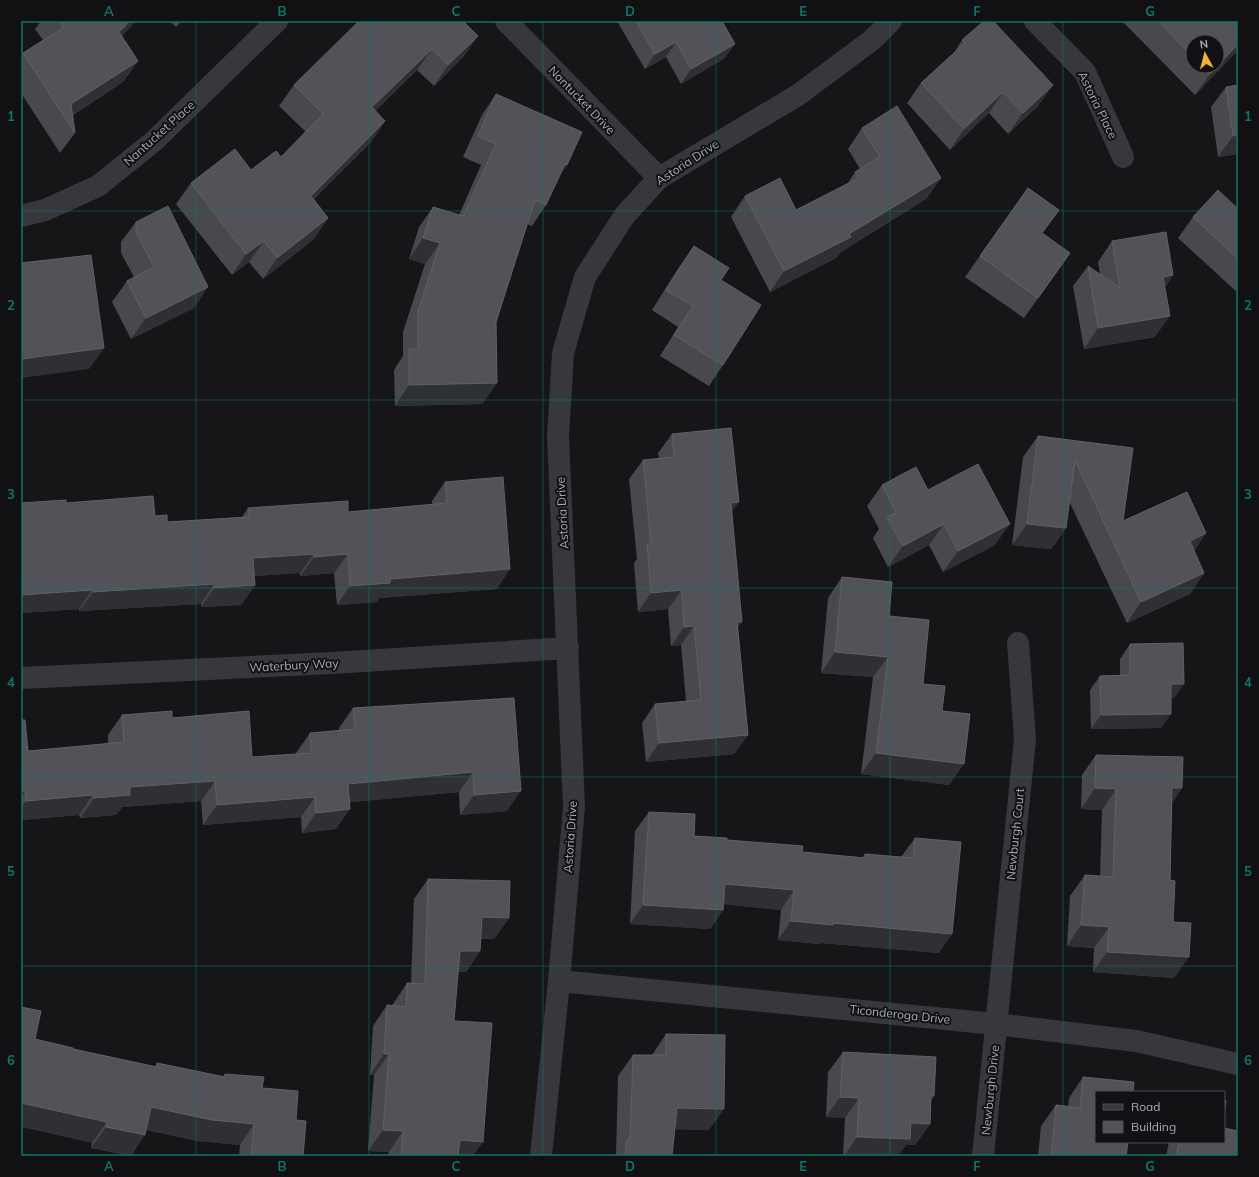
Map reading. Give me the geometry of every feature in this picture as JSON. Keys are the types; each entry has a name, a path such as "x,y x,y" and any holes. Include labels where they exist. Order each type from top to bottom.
{"street":[{"name":"Nantucket Place","path":"21,216 45,210 98,186 154,141 277,21"},
{"name":"Nantucket Drive","path":"506,21 658,178"},
{"name":"Astoria Drive","path":"541,1156 559,980 574,807 558,436 563,353 585,277 625,215 658,178 798,95 872,40 891,21"},
{"name":"Astoria Place","path":"1035,21 1085,72 1123,157"},
{"name":"Newburgh Court","path":"996,1024 1025,739 1018,643"},
{"name":"Waterbury Way","path":"21,678 332,663 568,648"},
{"name":"Ticonderoga Drive","path":"559,980 996,1024 1136,1041 1238,1064"},
{"name":"Newburgh Drive","path":"983,1156 996,1024"}],"building":[{"path":"59,21 130,21 119,32 138,61 71,104 75,133 23,53 63,28"},
{"path":"359,21 463,21 478,36 448,65 432,49 372,107 385,121 311,196 328,218 277,258 264,241 246,254 191,183 235,149 251,170 276,151 281,157 323,114 294,85"},
{"path":"636,21 722,21 735,44 691,69 676,42 655,54"},
{"path":"984,21 993,21 1053,85 1023,113 1003,92 964,129 921,83 965,43 962,40"},
{"path":"1158,21 1238,21 1238,44 1225,58 1225,34 1185,34 1185,49"},
{"path":"1238,85 1238,135 1233,136 1226,87"},
{"path":"496,94 582,132 546,205 535,200 496,322 497,383 409,385 409,349 418,349 418,311 440,243 423,238 433,207 463,216 496,144 478,136"},
{"path":"897,106 941,178 849,234 851,237 784,271 745,196 780,178 796,210 859,178 855,172 880,157 862,128"},
{"path":"1028,188 1059,210 1042,233 1070,253 1038,298 980,256"},
{"path":"1218,190 1238,209 1238,259 1193,217"},
{"path":"168,206 208,287 146,318 127,281 154,267 136,232 136,222"},
{"path":"1166,232 1173,275 1163,277 1170,316 1098,328 1088,266 1120,288 1112,241"},
{"path":"694,246 729,268 721,280 761,305 723,365 674,335 693,306 666,290"},
{"path":"91,255 104,348 21,359 21,263"},
{"path":"731,428 739,502 731,503 742,622 737,622 748,735 659,743 655,704 701,700 694,626 684,627 682,590 651,593 647,544 651,544 643,460 674,457 672,434"},
{"path":"1038,436 1133,448 1123,521 1187,492 1206,533 1190,541 1204,573 1141,602 1075,460 1066,528 1027,524"},
{"path":"978,464 1010,524 958,551 944,524 903,546 887,517 896,513 882,485 916,467 928,490"},
{"path":"503,477 510,569 390,579 390,583 350,586 348,554 314,557 314,554 253,558 255,585 214,588 214,584 21,595 21,503 66,500 66,503 153,496 155,516 167,515 167,522 249,517 248,508 348,501 348,512 447,503 445,482"},
{"path":"842,577 892,582 889,616 929,620 923,684 945,686 942,711 970,714 964,764 876,753 888,657 835,652"},
{"path":"1183,643 1184,684 1171,684 1171,714 1101,715 1100,676 1130,675 1130,644"},
{"path":"514,698 521,791 474,795 473,772 348,784 350,809 316,813 315,797 217,805 215,781 130,787 130,795 94,798 93,795 26,801 25,791 21,791 21,720 25,720 28,751 124,742 122,715 172,711 172,718 249,711 252,757 311,753 310,733 355,729 353,708"},
{"path":"1096,755 1183,757 1182,788 1172,788 1170,880 1175,881 1173,922 1191,923 1189,957 1107,952 1109,927 1081,925 1085,875 1113,877 1116,789 1095,788"},
{"path":"649,812 695,814 694,836 803,846 802,852 865,858 865,854 913,858 915,838 961,842 952,934 833,923 833,925 791,921 794,890 725,884 723,910 643,905"},
{"path":"428,879 510,881 509,918 482,917 480,951 460,951 454,1021 492,1023 483,1142 460,1140 458,1156 401,1156 403,1131 383,1130 389,1054 384,1054 387,1005 406,1007 407,983 425,984"},
{"path":"21,1007 41,1011 35,1039 73,1049 157,1067 157,1063 225,1077 225,1074 264,1077 262,1088 298,1091 296,1120 306,1121 303,1156 251,1156 254,1124 212,1120 151,1107 145,1135 106,1127 107,1122 21,1103"},
{"path":"666,1034 725,1035 724,1109 677,1108 672,1156 625,1156 627,1140 630,1140 633,1055 666,1055"},
{"path":"843,1052 936,1057 934,1096 931,1096 930,1124 911,1123 910,1139 857,1137 859,1098 840,1097"},
{"path":"1083,1077 1134,1082 1133,1091 1095,1091 1095,1143 1128,1143 1126,1156 1051,1156 1056,1105 1080,1108"},
{"path":"1225,1128 1238,1131 1238,1156 1176,1156 1179,1143 1225,1143"}]}
